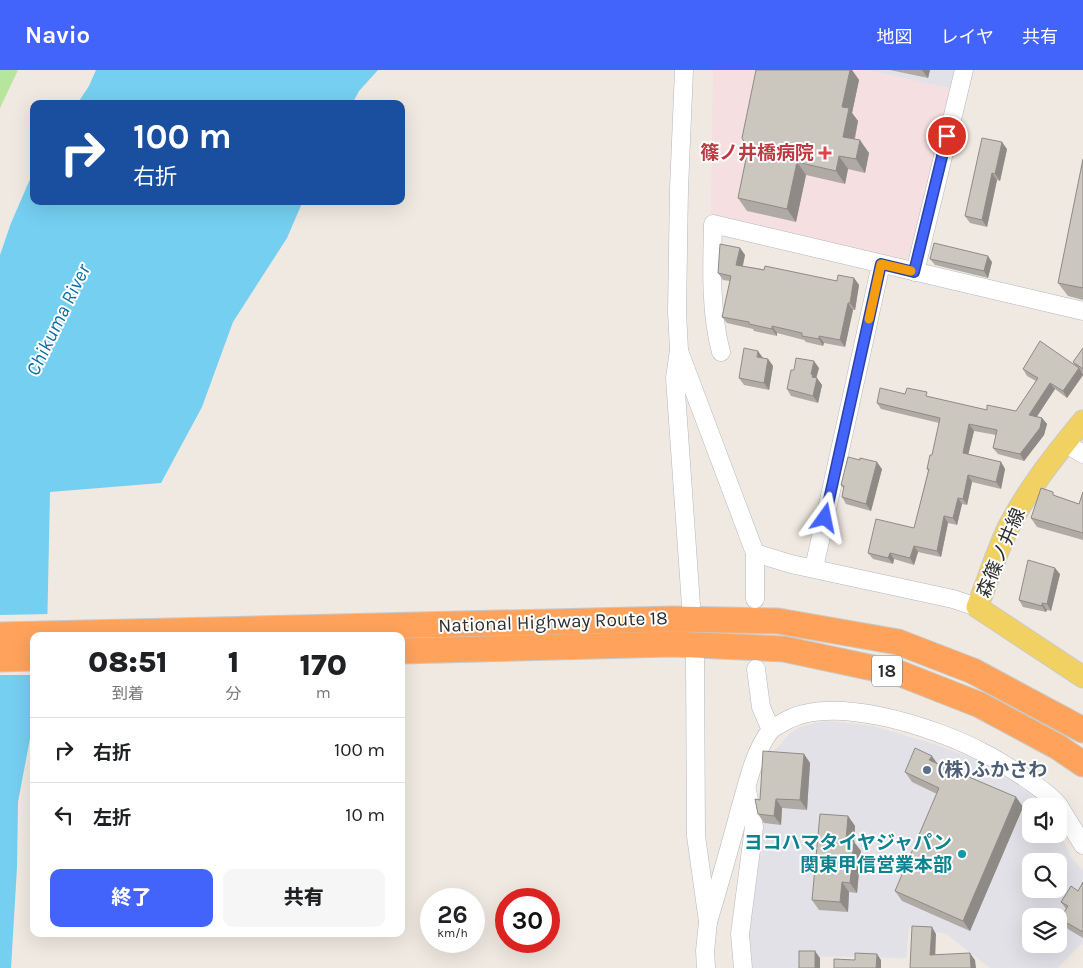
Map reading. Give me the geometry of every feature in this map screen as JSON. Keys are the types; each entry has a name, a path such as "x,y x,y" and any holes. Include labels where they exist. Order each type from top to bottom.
{"highway":[{"name":"National Highway Route 18","path":"89,632 681,612 778,621 898,642 973,670 1083,730"},
{"name":"National Highway Route 18","path":"0,635 30,634"},
{"name":"National Highway Route 18","path":"405,651 672,644 784,649 900,674 980,705 1058,747 1083,764"},
{"path":"0,659 30,658"}],"main road":[{"name":"森篠ノ井線","path":"1083,421 1027,494 1007,530 978,607 1083,677"}],"street":[{"path":"681,612 675,378 679,350 677,312 679,189 684,70"},
{"path":"914,272 964,70"},
{"path":"721,352 715,331 713,309 713,224 1083,311"},
{"path":"814,568 881,264"},
{"path":"679,350 755,552 755,599"},
{"path":"1065,443 1083,454"},
{"path":"755,552 791,564 954,599 978,607"},
{"path":"695,659 696,836 708,922"},
{"path":"756,670 761,707 771,730"},
{"path":"706,968 705,951 708,922 756,757 771,730 790,717 811,711 864,713 928,730 981,751 1040,788 1051,798"},
{"path":"743,968 740,934 754,827 747,788"},
{"path":"1067,819 1083,845"}],"shaded area":[{"name":"篠ノ井橋病院","path":"713,70 867,70 953,89 914,251 902,263 711,217"},
{"path":"867,70 957,70 953,89"},
{"path":"829,721 873,726 964,755 992,768 1014,782 1034,798 1022,798 1022,843 1064,843 1070,856 1083,871 1083,945 1081,944 1058,968 990,968 946,934 909,927 906,958 802,956 801,968 750,968 746,936 756,808 767,755 798,728"}],"green space":[{"path":"0,70 18,70 0,108"}],"water":[{"path":"96,70 378,70 359,91 354,100 80,100 89,86"},
{"name":"Chikuma River","path":"30,179 30,205 301,205 287,238 233,322 202,407 161,483 50,492 47,632 30,632 30,738 18,802 17,867 11,968 0,968 0,255 11,223"}],"pier":[{"path":"50,614 49,632 30,632 30,675 0,675 0,615"}],"building":[{"path":"756,70 850,70 842,107 849,108 843,137 860,140 856,159 839,156 836,171 797,162 787,209 738,198 748,149 742,138"},
{"path":"982,138 1002,142 995,174 992,173 982,220 965,216"},
{"path":"1083,159 1083,288 1058,283"},
{"path":"934,243 988,256 984,271 930,259"},
{"path":"720,244 740,248 736,265 764,270 765,266 837,281 838,275 854,278 850,303 848,303 840,340 819,336 819,339 802,336 802,333 772,326 772,329 722,317 731,276 718,273"},
{"path":"1040,341 1079,368 1063,391 1050,383 1029,415 1042,418 1040,428 1020,454 993,448 997,430 969,424 963,453 1001,462 996,482 968,475 963,499 958,498 953,518 944,516 937,551 914,546 910,558 890,553 888,558 868,553 876,519 914,528 940,418 877,403 880,388 905,394 907,388 927,392 926,396 987,410 987,405 1016,411 1038,378 1023,369"},
{"path":"744,348 758,351 757,357 768,359 764,383 739,378"},
{"path":"1083,348 1083,369 1073,362"},
{"path":"796,358 814,361 811,374 813,375 812,377 817,378 813,396 787,389"},
{"path":"848,457 877,462 866,504 842,497 844,486 841,485"},
{"path":"1041,488 1053,492 1053,495 1079,504 1083,492 1083,533 1031,518"},
{"path":"1028,560 1055,568 1047,604 1042,603 1042,606 1019,600"},
{"name":"ヨコハマタイヤジャパン 関東甲信営業本部","path":"915,748 932,756 929,760 1016,797 963,921 895,891 939,788 905,772"},
{"path":"763,751 804,754 800,800 776,799 774,816 758,814 755,799 760,800"},
{"path":"820,814 848,816 846,840 854,841 850,883 842,882 840,902 812,900"},
{"path":"1083,882 1083,932 1067,923 1068,906 1061,902 1064,898 1067,898 1067,892 1071,886 1078,891"},
{"path":"912,926 932,927 930,955 970,953 971,968 910,968"},
{"path":"799,951 815,951 815,968 799,968"},
{"path":"855,953 877,954 876,968 834,968 834,959 855,960"}],"slow traffic":[{"path":"869,319 881,264 911,271"}],"place":[{"name":"篠ノ井橋病院","path":"825,153"},
{"name":"(株)ふかさわ","path":"927,770"},
{"name":"ヨコハマタイヤジャパン 関東甲信営業本部","path":"962,854"}],"route":[{"path":"825,518 881,264 914,272 947,136"}]}
